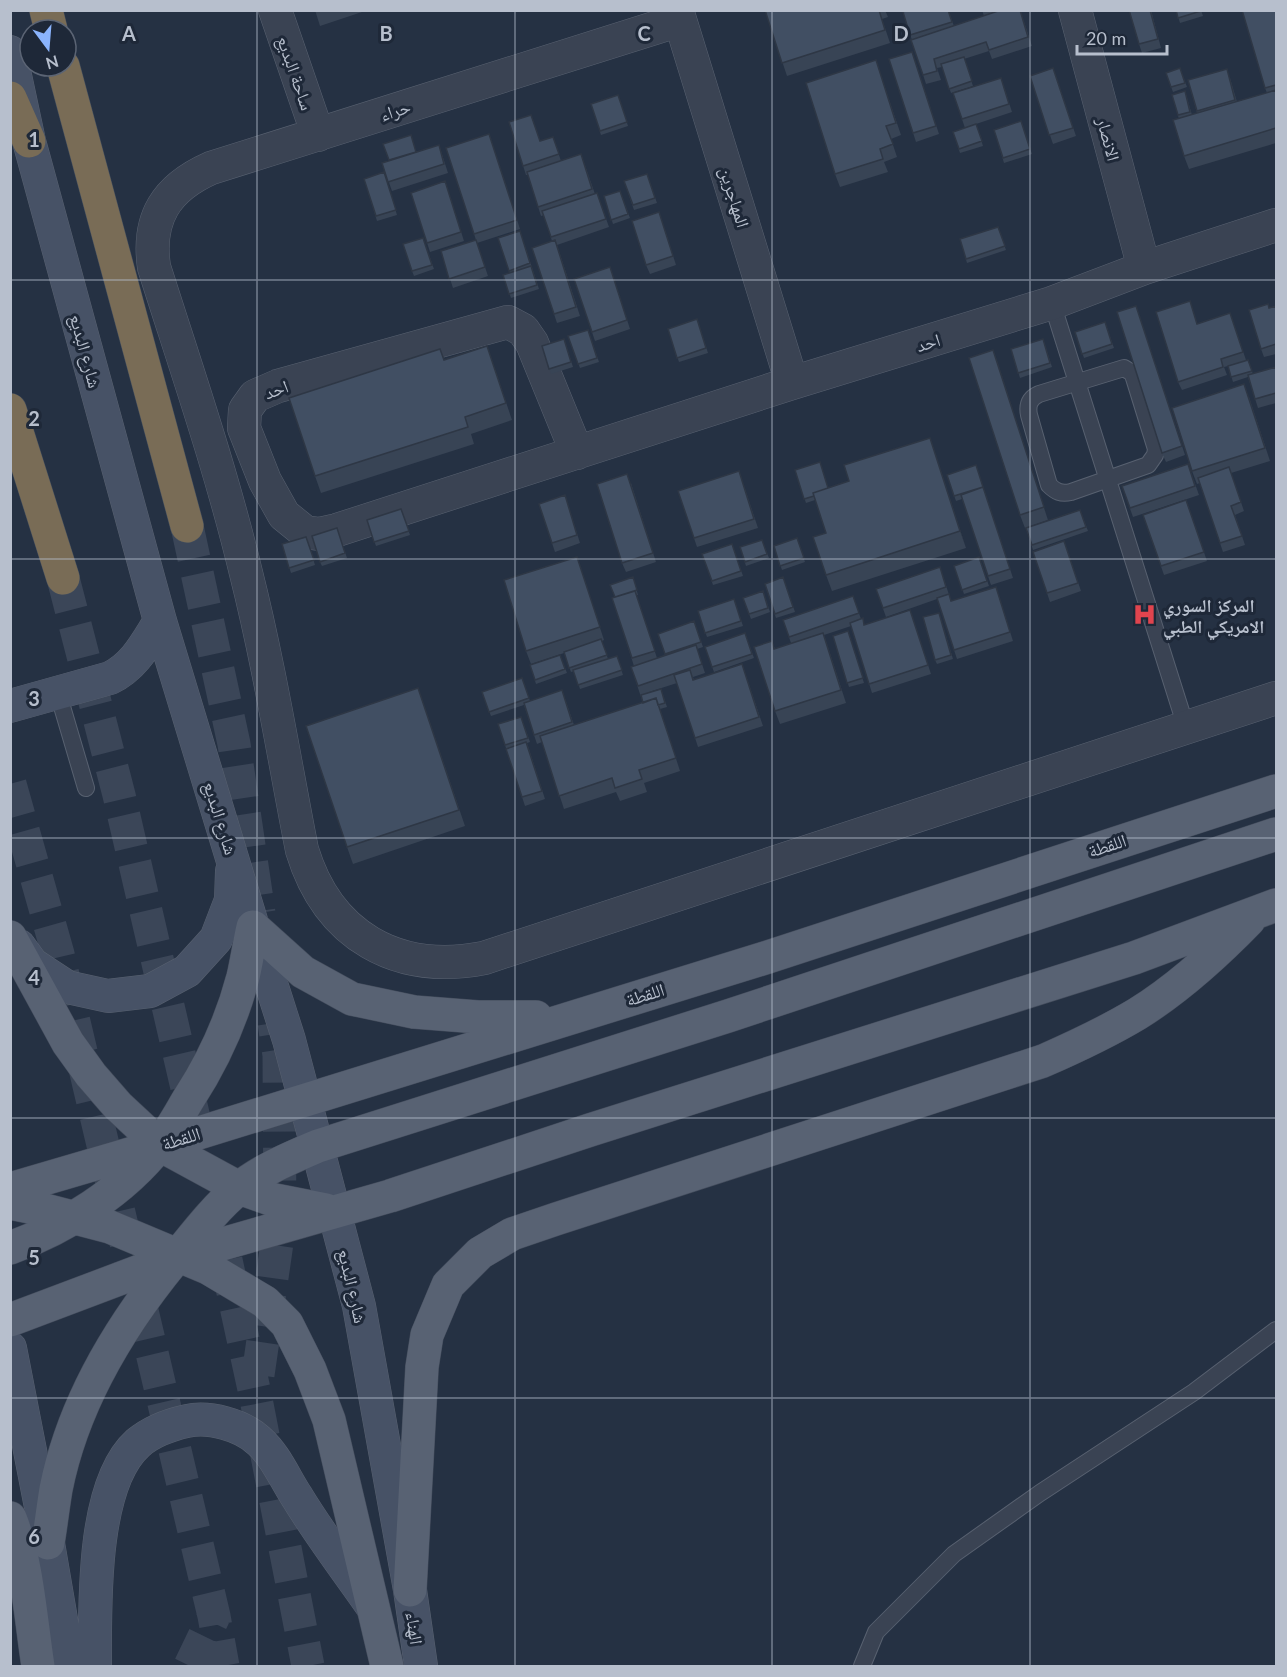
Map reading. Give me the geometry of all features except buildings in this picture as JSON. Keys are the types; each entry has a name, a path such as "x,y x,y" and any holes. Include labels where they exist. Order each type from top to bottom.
{"highway":[{"path":"66,78 187,526"},
{"path":"10,98 29,141"},
{"path":"10,410 63,578"}],"main road":[{"name":"شارع البديع","path":"10,52 29,141 160,621 253,927 290,1040 318,1146 359,1306 410,1590"},
{"path":"10,706 110,678 122,672 132,664 160,621"},
{"name":"اللقطة","path":"10,1189 160,1145 571,1016 768,957 1276,791"},
{"path":"48,1543 57,1487 72,1433 94,1380 118,1336 146,1294 217,1209 238,1188 265,1171 318,1146 739,1012 1276,834"},
{"path":"10,936 32,964 67,987 108,996 150,991 188,971 216,939 231,900 232,857"},
{"path":"10,1320 177,1257 390,1196 590,1130 1134,958 1270,910"},
{"path":"410,1590 422,1367 427,1335 448,1285 480,1253 512,1234 1043,1061 1091,1040 1137,1014 1163,996 1270,910"},
{"path":"253,927 303,972 352,999 414,1012 478,1017 571,1016"},
{"path":"10,1248 49,1232 106,1196 160,1145 203,1076 226,1028 243,978 253,927"},
{"path":"10,936 68,1043 91,1075 118,1106 160,1145 238,1188 282,1202 334,1212"},
{"path":"10,1203 75,1217 144,1240 237,1284 265,1302 287,1324 310,1370 329,1419 387,1666"},
{"path":"10,1348 69,1666"},
{"path":"95,1666 95,1580 108,1499 118,1471 137,1444 146,1438 165,1426 197,1419 230,1424 258,1440 278,1465 297,1498 372,1606"},
{"path":"10,1518 15,1530 25,1581 38,1666"},
{"name":"الهناء","path":"410,1590 421,1666"}],"street":[{"name":"ساحة البديع","path":"275,10 318,135"},
{"name":"الانصار","path":"1075,10 1144,268"},
{"name":"حراء","path":"679,15 318,135 211,168 191,177 175,190 162,207 154,227 151,248 154,267 219,475 246,571 302,850 319,892 348,926 389,952 412,960 460,963 484,958 1186,727"},
{"name":"المهاجرين","path":"679,15 792,383"},
{"name":"احد","path":"577,453 532,343 524,330 508,322 278,386 255,396 245,410 244,428 265,481 285,515 305,532 319,534 337,530 577,453 792,383 1052,303 1144,268 1276,225"},
{"path":"1186,727 1276,698"}],"lane":[{"path":"1052,303 1186,727"},
{"path":"1124,368 1129,370 1134,378 1156,449 1148,465 1107,479 1065,493 1054,491 1049,485 1028,409 1033,397 1124,368"},
{"path":"58,693 86,788"},
{"path":"862,1666 876,1632 954,1554 1040,1493 1194,1392 1276,1330"}],"tunnel":[{"path":"187,526 234,744 259,913"},
{"path":"63,578 119,795 194,1118"},
{"path":"10,784 58,954 214,1616 223,1666"},
{"path":"258,1375 280,1222 279,1055 274,1023"},
{"path":"226,1260 255,1394 308,1666"},
{"path":"190,1666 214,1616"}],"place":[{"name":"المركز السوري الامريكي الطبي","path":"1145,615"}]}
